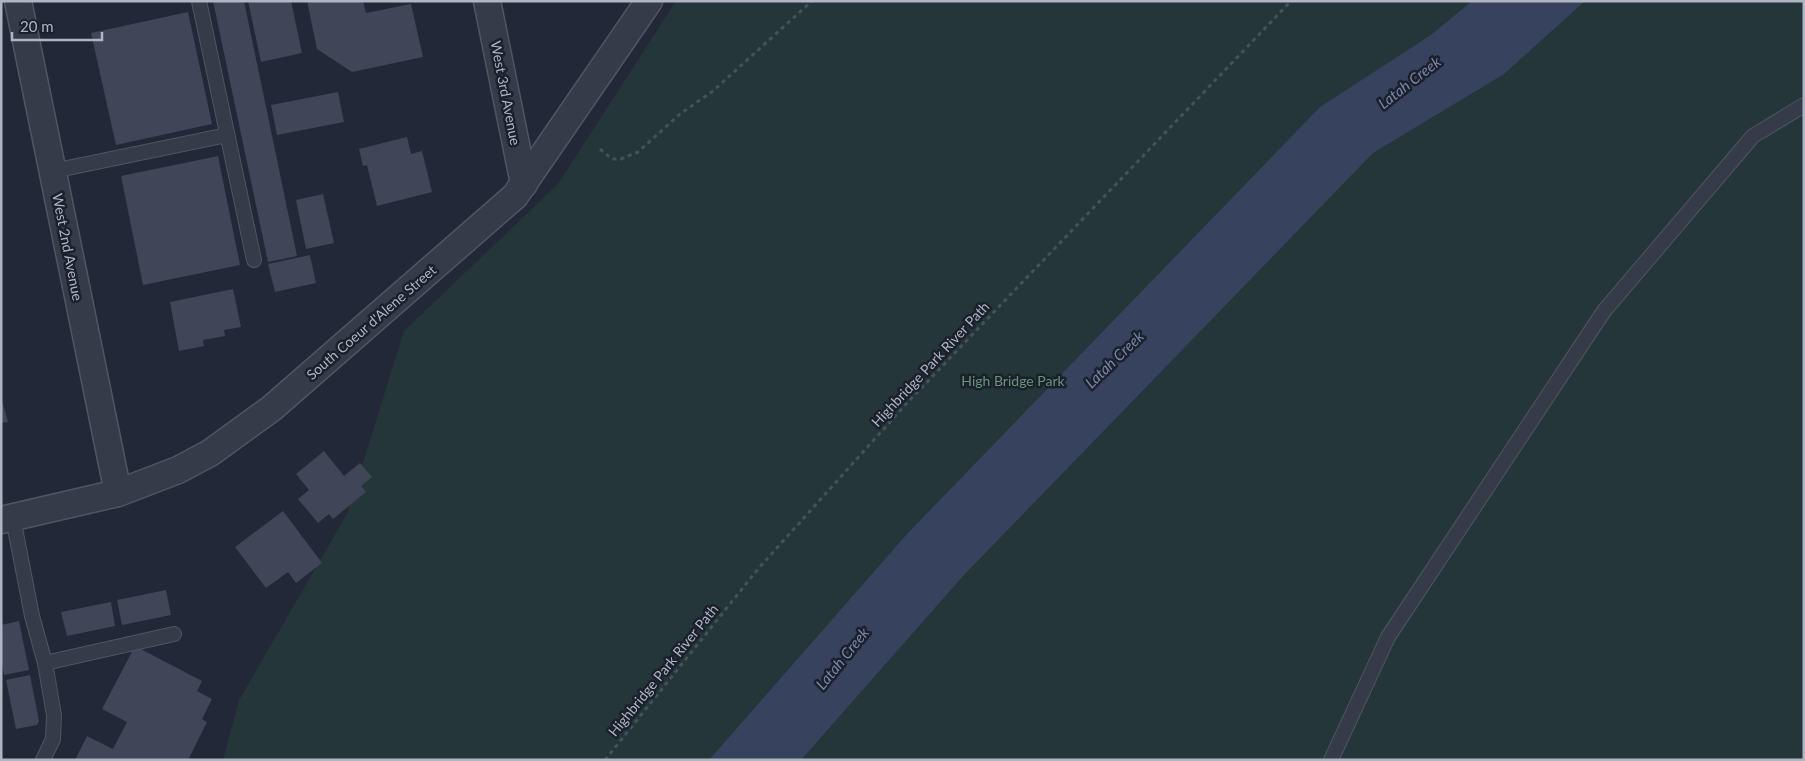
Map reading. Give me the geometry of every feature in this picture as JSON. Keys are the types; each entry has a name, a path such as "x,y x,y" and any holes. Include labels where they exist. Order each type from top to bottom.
{"street":[{"name":"West 2nd Avenue","path":"18,1 118,493"},
{"name":"West 3rd Avenue","path":"487,1 524,184"},
{"name":"South Coeur d'Alene Street","path":"7,519 118,493 178,470 210,453 272,408 514,196 649,1"}],"lane":[{"path":"199,1 254,260"},
{"path":"1331,760 1388,636 1604,311 1754,136 1804,105"},
{"path":"53,171 227,135"},
{"path":"7,519 45,663 54,715 53,739 43,760"},
{"path":"45,663 174,634"}],"path":[{"path":"600,149 612,159 621,159 638,152 680,114 713,91 812,1"},
{"name":"Highbridge Park River Path","path":"606,760 758,568 908,403 1291,1"}],"green space":[{"name":"High Bridge Park","path":"676,1 1804,1 1804,760 223,760 239,700 347,514 404,331 558,184"}],"water":[{"name":"Latah Creek","path":"1472,1 1585,1 1504,74 1373,153 963,576 801,760 709,760 907,534 1320,107 1431,35"}],"building":[{"path":"213,1 244,1 297,256 268,262"},
{"path":"248,1 291,1 302,53 261,62"},
{"path":"307,1 363,1 366,13 411,4 423,57 352,72 317,49"},
{"path":"188,12 212,124 116,145 91,33"},
{"path":"338,92 344,122 277,135 271,105"},
{"path":"407,137 411,154 422,151 432,192 377,206 367,165 363,166 359,149"},
{"path":"218,156 240,265 143,285 121,176"},
{"path":"323,194 334,243 306,249 296,200"},
{"path":"310,255 316,283 275,292 268,264"},
{"path":"233,289 241,327 224,330 225,336 203,340 204,346 179,351 170,302"},
{"path":"1,397 8,422 1,423"},
{"path":"324,451 344,476 360,463 372,477 361,486 366,492 333,519 329,514 318,523 298,499 309,490 296,474"},
{"path":"283,511 322,563 296,583 288,572 266,588 235,547"},
{"path":"166,590 171,615 122,625 117,600"},
{"path":"111,602 115,626 67,636 61,612"},
{"path":"19,621 29,670 4,675 1,660 1,625"},
{"path":"135,646 202,681 197,691 212,699 202,719 207,722 188,760 75,760 87,736 113,749 127,722 102,709"},
{"path":"30,675 39,721 37,725 16,729 6,680"}]}
